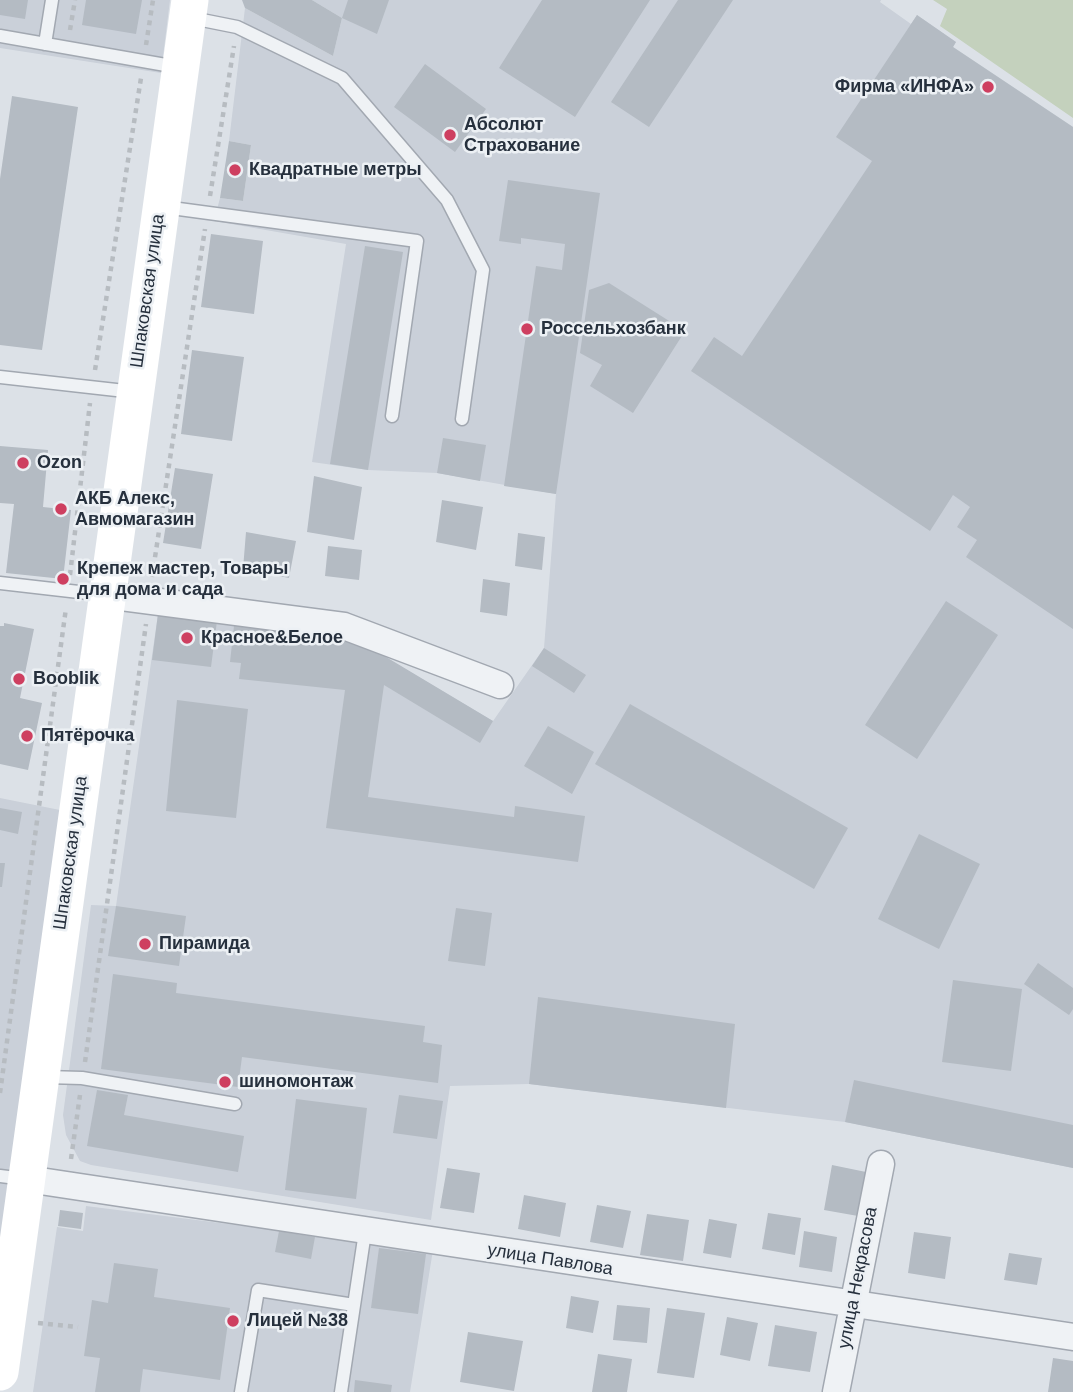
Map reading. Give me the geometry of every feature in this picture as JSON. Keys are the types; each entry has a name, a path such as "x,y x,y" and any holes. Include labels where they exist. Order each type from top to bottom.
{"main road":[{"name":"Шпаковская улица","path":"0,1372 13,1178 42,1077 106,595 189,9"}],"street":[{"path":"106,595 344,626 500,685"},
{"name":"улица Некрасова","path":"836,1392 851,1305 881,1164"},
{"name":"улица Павлова","path":"13,1178 1073,1337"}],"lane":[{"path":"45,44 52,0"},
{"path":"189,9 237,26 342,78 447,201 483,270 462,419"},
{"path":"0,36 180,67"},
{"path":"160,207 417,241 392,416"},
{"path":"0,377 134,392"},
{"path":"0,583 106,595"},
{"path":"42,1077 82,1078 235,1104"},
{"path":"341,1392 365,1232"},
{"path":"241,1392 258,1290 354,1305"}],"path":[{"path":"68,48 75,0"},
{"path":"0,1093 68,591 92,387 153,0"},
{"path":"62,1185 72,1160 149,601 237,26"},
{"path":"36,1336 40,1310"},
{"path":"38,1323 78,1327"}],"shaded area":[{"path":"0,0 170,0 161,73 0,48"},
{"path":"312,0 881,0 880,2 911,24 917,15 956,42 953,47 1073,127 1073,1168 845,1122 529,1084 450,1086 431,1220 91,1165 80,1161 66,1135 63,1115 91,905 116,906 158,614 356,640 493,721 544,648 556,494 437,473 368,470 312,462 346,244 214,221 220,198 243,201 251,145 229,141 245,8 333,56 342,18"},
{"path":"0,798 60,810 0,1243"},
{"name":"Лицей №38","path":"86,1206 433,1250 410,1392 33,1392 57,1227 83,1231"}],"green space":[{"path":"933,0 1073,0 1073,118 940,26 947,9"}],"building":[{"path":"0,0 28,0 25,19 0,15"},
{"path":"86,0 142,0 136,34 82,25"},
{"path":"242,0 312,0 342,18 333,56 245,8"},
{"path":"348,0 389,0 377,34 342,18"},
{"path":"542,0 650,0 575,117 499,68"},
{"path":"678,0 733,0 649,127 611,102"},
{"path":"917,15 956,42 953,47 1073,127 1073,629 966,557 977,540 957,527 970,507 953,495 930,531 691,371 714,337 742,356 872,161 836,137"},
{"path":"425,64 486,109 455,152 394,107"},
{"path":"12,96 78,107 42,350 0,345 0,179"},
{"path":"229,141 251,145 243,201 220,198"},
{"path":"508,180 600,193 556,494 504,486 536,266 562,270 565,244 521,238 521,244 499,241"},
{"path":"211,234 263,241 254,314 201,307"},
{"path":"365,246 403,252 368,470 330,464"},
{"path":"609,283 685,331 633,413 590,386 602,365 580,353 589,290"},
{"path":"192,350 244,357 232,441 181,434"},
{"path":"443,438 486,445 480,481 437,473"},
{"path":"0,446 48,450 43,507 71,510 63,579 6,573 14,504 0,503"},
{"path":"175,468 213,474 201,549 163,543"},
{"path":"314,476 362,487 354,540 307,532"},
{"path":"442,500 483,507 476,550 436,542"},
{"path":"246,532 296,541 289,578 243,569"},
{"path":"518,533 545,537 542,570 515,566"},
{"path":"328,546 362,550 359,580 325,576"},
{"path":"483,579 510,583 507,616 480,612"},
{"path":"946,601 998,635 917,759 865,725"},
{"path":"158,614 217,621 211,667 152,660"},
{"path":"4,623 34,629 20,698 42,703 28,770 0,764 0,626 4,626"},
{"path":"234,626 361,642 493,721 480,743 384,685 368,797 514,817 515,806 585,816 578,862 326,828 345,690 239,679 241,663 230,662"},
{"path":"544,648 586,675 574,693 532,666"},
{"path":"177,700 248,709 236,818 166,811"},
{"path":"630,704 848,828 814,889 595,764"},
{"path":"548,726 594,752 572,794 524,766"},
{"path":"0,808 22,812 18,834 0,830"},
{"path":"919,834 980,864 939,949 878,919"},
{"path":"0,863 5,863 2,887 0,887"},
{"path":"116,906 186,916 179,966 108,956"},
{"path":"456,908 492,913 485,966 448,961"},
{"path":"1038,963 1073,988 1073,1009 1069,1015 1024,984"},
{"path":"113,974 177,983 176,993 425,1026 423,1042 442,1045 438,1083 242,1057 238,1087 101,1069"},
{"path":"953,980 1022,989 1011,1071 942,1062"},
{"path":"538,997 735,1024 726,1108 529,1084"},
{"path":"854,1080 1073,1125 1073,1168 845,1122"},
{"path":"97,1090 128,1095 124,1115 244,1136 238,1172 87,1146"},
{"path":"399,1095 443,1101 437,1139 393,1133"},
{"path":"296,1099 367,1108 356,1199 285,1190"},
{"path":"832,1165 866,1172 858,1216 824,1210"},
{"path":"447,1168 480,1173 474,1213 440,1208"},
{"path":"524,1195 566,1203 560,1237 518,1229"},
{"path":"597,1205 631,1211 623,1248 590,1242"},
{"path":"60,1210 83,1213 81,1229 58,1226"},
{"path":"768,1213 801,1218 795,1255 762,1249"},
{"path":"647,1214 689,1220 683,1261 640,1255"},
{"path":"709,1219 737,1224 731,1258 703,1253"},
{"path":"279,1231 315,1237 311,1259 275,1252"},
{"path":"804,1231 837,1237 832,1272 799,1267"},
{"path":"914,1232 951,1237 945,1279 908,1273"},
{"path":"379,1248 426,1254 418,1314 371,1308"},
{"path":"1009,1253 1042,1258 1037,1285 1004,1280"},
{"path":"114,1263 158,1269 154,1297 230,1308 220,1380 143,1369 140,1392 95,1392 100,1358 84,1356 92,1300 108,1303"},
{"path":"571,1296 599,1301 593,1333 566,1328"},
{"path":"617,1305 650,1308 647,1343 613,1340"},
{"path":"667,1308 705,1313 694,1378 657,1373"},
{"path":"727,1317 758,1323 750,1361 720,1355"},
{"path":"775,1325 817,1332 810,1372 768,1366"},
{"path":"468,1332 523,1341 514,1391 460,1382"},
{"path":"598,1354 632,1359 627,1392 592,1392"},
{"path":"1053,1358 1073,1361 1073,1392 1048,1392"},
{"path":"355,1380 392,1385 391,1392 354,1392"}],"place":[{"name":"Фирма «ИНФА»","path":"988,87"},
{"name":"Абсолют Страхование","path":"450,135"},
{"name":"Квадратные метры","path":"235,170"},
{"name":"Россельхозбанк","path":"527,329"},
{"name":"Ozon","path":"23,463"},
{"name":"АКБ Алекс, Авмомагазин","path":"61,509"},
{"name":"Крепеж мастер, Товары для дома и сада","path":"63,579"},
{"name":"Красное&Белое","path":"187,638"},
{"name":"Booblik","path":"19,679"},
{"name":"Пятёрочка","path":"27,736"},
{"name":"Пирамида","path":"145,944"},
{"name":"шиномонтаж","path":"225,1082"},
{"name":"Лицей №38","path":"233,1321"}]}
